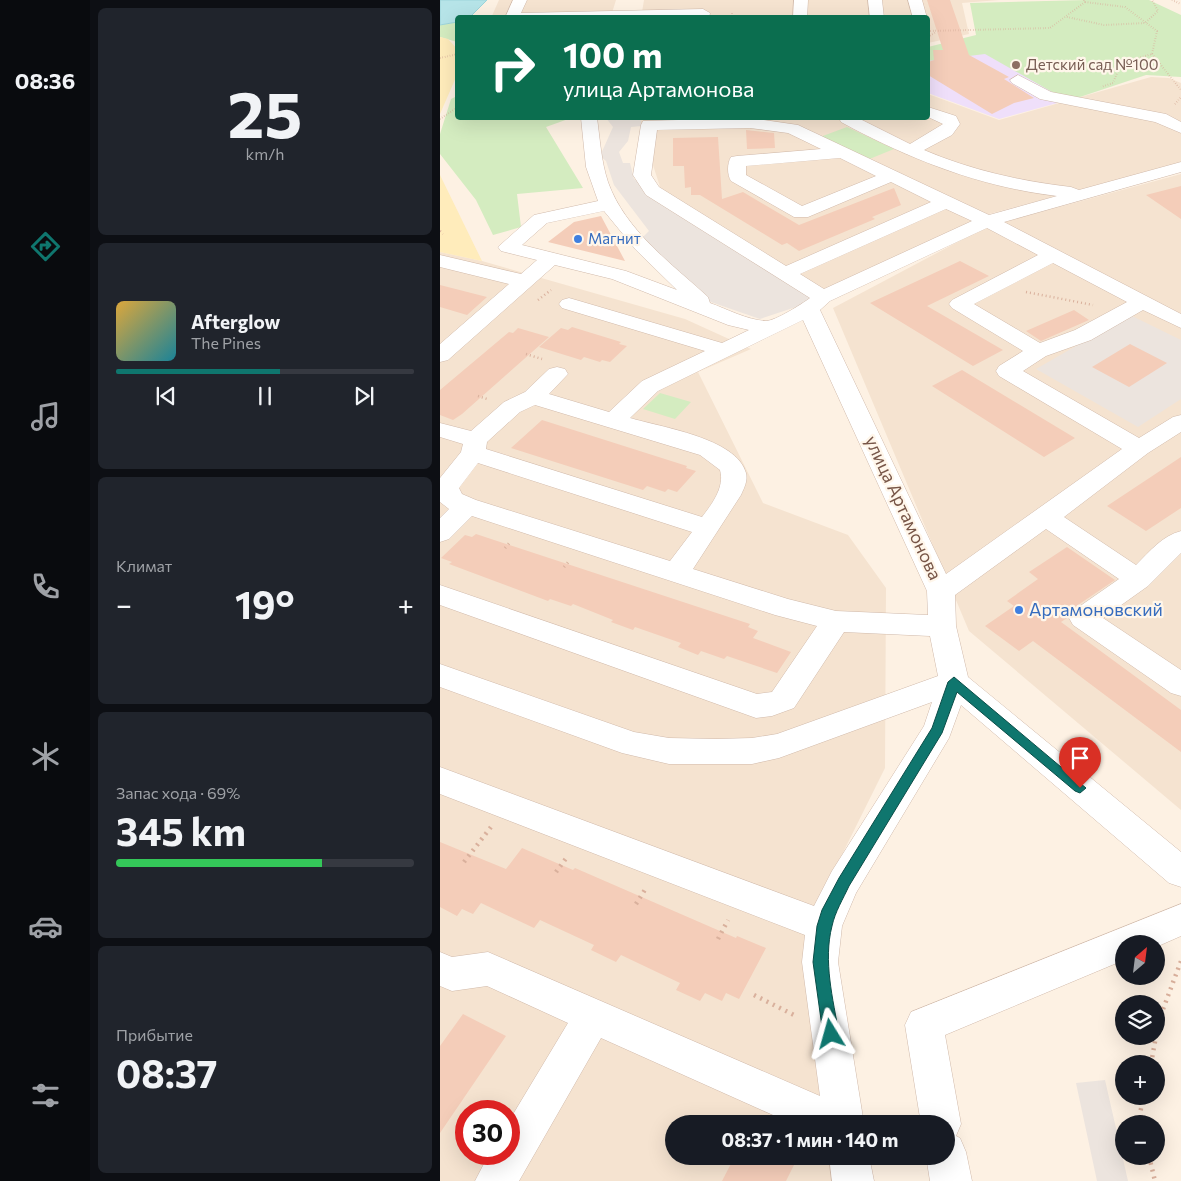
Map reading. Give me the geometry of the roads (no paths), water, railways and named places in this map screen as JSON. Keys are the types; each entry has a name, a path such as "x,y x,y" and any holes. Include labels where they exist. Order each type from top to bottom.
{"street":[{"path":"513,15 520,0"},
{"path":"800,15 801,0"},
{"path":"875,0 877,15"},
{"path":"914,0 919,15"},
{"path":"543,15 622,10 702,13 702,15"},
{"path":"1018,80 1046,96 1160,118 1181,128"},
{"path":"911,150 946,131 952,124 950,120 930,113"},
{"path":"589,120 599,183 609,204 633,236 710,310"},
{"path":"850,120 911,150 998,182 1084,194"},
{"path":"816,303 786,273 652,190 642,174 650,126 750,122 792,123 841,153 987,221 1054,255 1133,307 1181,322"},
{"path":"841,153 737,161 737,177 801,213 890,176"},
{"path":"614,420 650,386 816,303 987,221 1180,168"},
{"path":"786,273 946,202"},
{"path":"609,204 541,219 508,247 619,275 736,320 769,328"},
{"path":"1038,351 958,304 1054,255"},
{"path":"440,355 551,258"},
{"path":"440,261 524,281"},
{"name":"улица Артамонова","path":"816,303 941,591 942,626 954,682"},
{"path":"569,304 724,350"},
{"path":"1133,307 1083,335 1038,351 1007,370 1140,448"},
{"path":"440,326 465,333"},
{"path":"557,374 533,397 512,407 474,447 446,487 446,493 450,498 467,506 786,608 836,621 942,626"},
{"path":"533,397 704,446 720,454 730,465 734,476 734,486 676,573"},
{"path":"941,591 1140,448 1181,422"},
{"path":"440,430 474,447 707,528"},
{"path":"440,533 467,506"},
{"path":"1046,517 1138,580"},
{"path":"1181,540 1166,550 1138,580 1083,618 1181,685"},
{"path":"440,594 756,706 772,704 782,700 836,621"},
{"path":"440,676 633,744 669,751 716,752 752,751 779,746 954,682"},
{"path":"954,682 1181,872"},
{"path":"843,1115 820,962 824,926 834,900 844,882 938,729 954,682"},
{"path":"440,780 824,926"},
{"path":"939,1115 924,1025 1181,920"},
{"path":"440,969 452,974 488,969 818,1115"},
{"path":"496,1181 593,1016"},
{"path":"850,1165 853,1181"},
{"path":"948,1165 951,1181"}],"water":[{"path":"440,0 487,0 472,15 455,15 455,22 440,25"}],"place":[{"name":"Детский сад №100","path":"1016,65"},
{"name":"Магнит","path":"578,239"},
{"name":"Артамоновский","path":"1019,610"}]}
